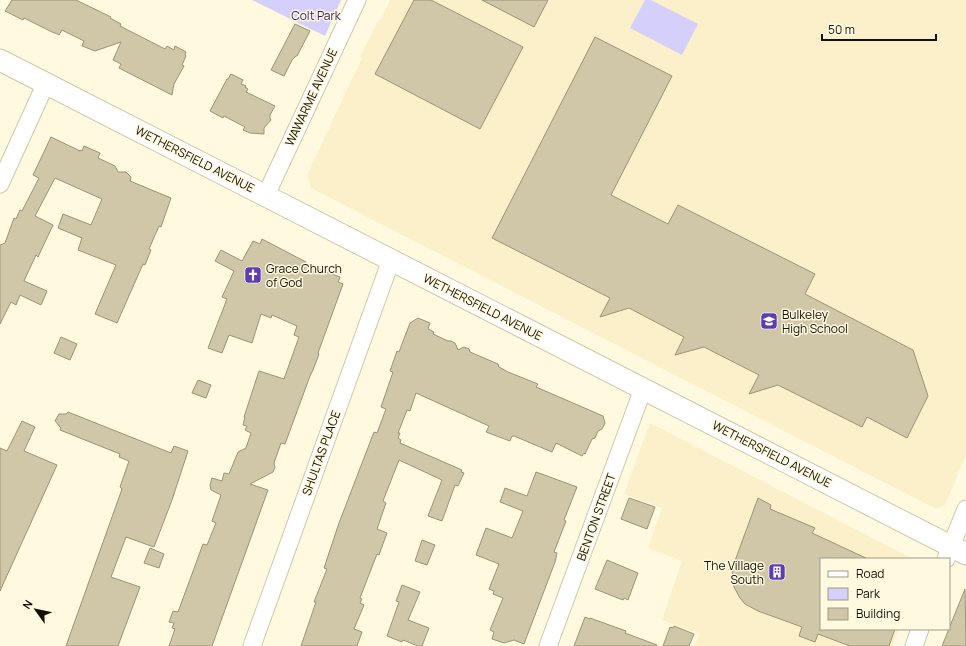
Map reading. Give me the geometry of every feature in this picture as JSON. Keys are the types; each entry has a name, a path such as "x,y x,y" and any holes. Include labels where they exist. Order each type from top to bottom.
{"main road":[{"name":"WETHERSFIELD AVENUE","path":"0,60 643,389 954,553"}],"street":[{"name":"WAWARME AVENUE","path":"266,195 357,0"},
{"path":"0,184 46,83"},
{"name":"SHULTAS PLACE","path":"252,646 391,260"},
{"name":"BENTON STREET","path":"548,646 643,389"},
{"path":"954,553 966,509"},
{"path":"914,646 920,630"}],"shaded area":[{"name":"Bulkeley High School","path":"390,0 966,0 966,455 945,505 936,509 311,188 307,175 362,58 360,57 379,19 381,20"},
{"path":"650,423 911,558 820,558 820,630 899,630 892,646 695,646 699,634 662,620 682,561 648,548 662,508 624,494"}],"green space":[{"name":"Colt Park","path":"252,0 341,0 325,36"},
{"path":"645,0 651,0 698,24 682,55 630,28"}],"building":[{"path":"12,0 76,0 111,17 110,18 121,24 120,26 165,49 167,46 174,50 175,46 186,52 182,65 184,66 174,84 172,95 119,68 121,64 113,60 121,42 95,51 82,46 84,41 62,30 59,35 24,18 23,20 5,11"},
{"path":"414,0 431,0 523,47 480,129 375,74"},
{"path":"482,0 548,0 534,27"},
{"path":"295,24 310,31 297,56 292,60 284,76 271,70"},
{"path":"595,37 672,76 611,195 668,224 678,205 815,274 805,294 913,350 928,396 907,438 867,417 862,427 778,385 749,394 759,375 704,347 675,355 684,337 629,308 600,317 610,298 492,238"},
{"path":"231,74 243,80 241,84 246,86 245,87 248,89 246,92 275,106 270,115 271,120 264,128 264,134 250,133 243,130 245,127 224,116 223,118 210,111"},
{"path":"51,137 80,151 82,151 84,146 100,153 98,158 115,166 118,172 126,172 131,177 130,181 171,198 161,227 159,226 149,249 151,250 145,265 143,264 117,323 95,314 116,265 78,250 82,238 58,228 63,214 91,225 102,199 55,178 35,216 53,225 38,257 36,255 24,281 47,291 41,305 20,295 16,305 11,302 0,324 0,245 5,243 14,218 16,219 20,210 22,211 39,178 33,175"},
{"path":"262,239 306,262 305,264 340,277 338,282 343,284 318,353 319,354 285,444 281,443 274,463 275,467 273,472 250,484 268,490 212,646 169,646 175,629 172,628 174,623 169,622 173,611 178,612 203,544 207,545 216,523 212,521 221,495 211,490 210,485 212,478 222,481 224,473 229,474 238,452 246,448 251,433 245,430 247,426 243,425 244,417 259,371 284,379 299,337 294,335 297,326 272,315 271,318 261,314 252,343 229,335 222,353 208,348 227,299 222,297 234,271 215,261 221,250 242,261 253,241 260,244"},
{"path":"418,318 430,323 428,329 434,332 433,334 455,343 458,350 464,347 469,349 470,352 498,364 499,367 508,372 538,384 536,387 603,416 605,423 602,429 598,431 595,438 592,439 585,454 584,453 582,456 556,443 552,452 514,436 512,436 510,441 486,432 489,426 416,393 410,411 407,410 398,433 400,433 398,438 401,440 400,443 462,470 461,472 464,473 458,486 455,485 442,521 428,516 442,480 399,460 383,501 386,503 377,529 387,533 360,598 362,599 360,603 364,605 354,629 362,632 357,646 301,646 316,602 314,602 327,569 324,568 339,523 374,432 377,433 386,409 381,407 393,372 390,371 397,351 399,352 410,323"},
{"path":"61,337 77,344 70,360 54,353"},
{"path":"198,380 211,385 206,398 192,393"},
{"path":"68,412 171,453 174,446 188,451 172,500 154,547 126,537 111,577 140,587 118,646 66,646 122,489 120,487 129,461 119,457 120,454 60,430 61,428 55,421 59,414 66,414"},
{"path":"22,421 35,427 24,451 57,465 0,591 0,448 7,451"},
{"path":"536,472 577,487 564,520 566,521 554,552 557,553 555,562 524,644 514,640 504,643 492,639 494,632 490,630 503,598 493,594 494,591 489,589 499,564 476,555 486,528 512,538 523,511 500,502 505,488 527,496"},
{"path":"629,498 655,507 647,529 621,519"},
{"name":"The Village South","path":"758,498 771,505 770,509 815,528 812,533 866,558 820,558 820,630 895,630 889,646 850,646 818,634 815,642 799,636 802,627 758,611 745,604 734,587 732,569"},
{"path":"422,540 435,545 427,565 415,561"},
{"path":"150,548 164,554 159,568 144,563"},
{"path":"607,560 638,573 628,600 624,598 623,600 595,589"},
{"path":"402,585 420,592 408,620 429,628 422,646 418,646 403,640 402,642 387,636 399,602 396,601"},
{"path":"965,589 966,646 942,646 948,630 950,630 950,626"},
{"path":"585,617 626,631 625,633 657,645 574,646"},
{"path":"674,626 694,634 689,646 663,646 670,627 673,628"}],"place":[{"name":"Grace Church of God","path":"253,275"},
{"name":"Bulkeley High School","path":"769,321"},
{"name":"The Village South","path":"777,572"}]}
